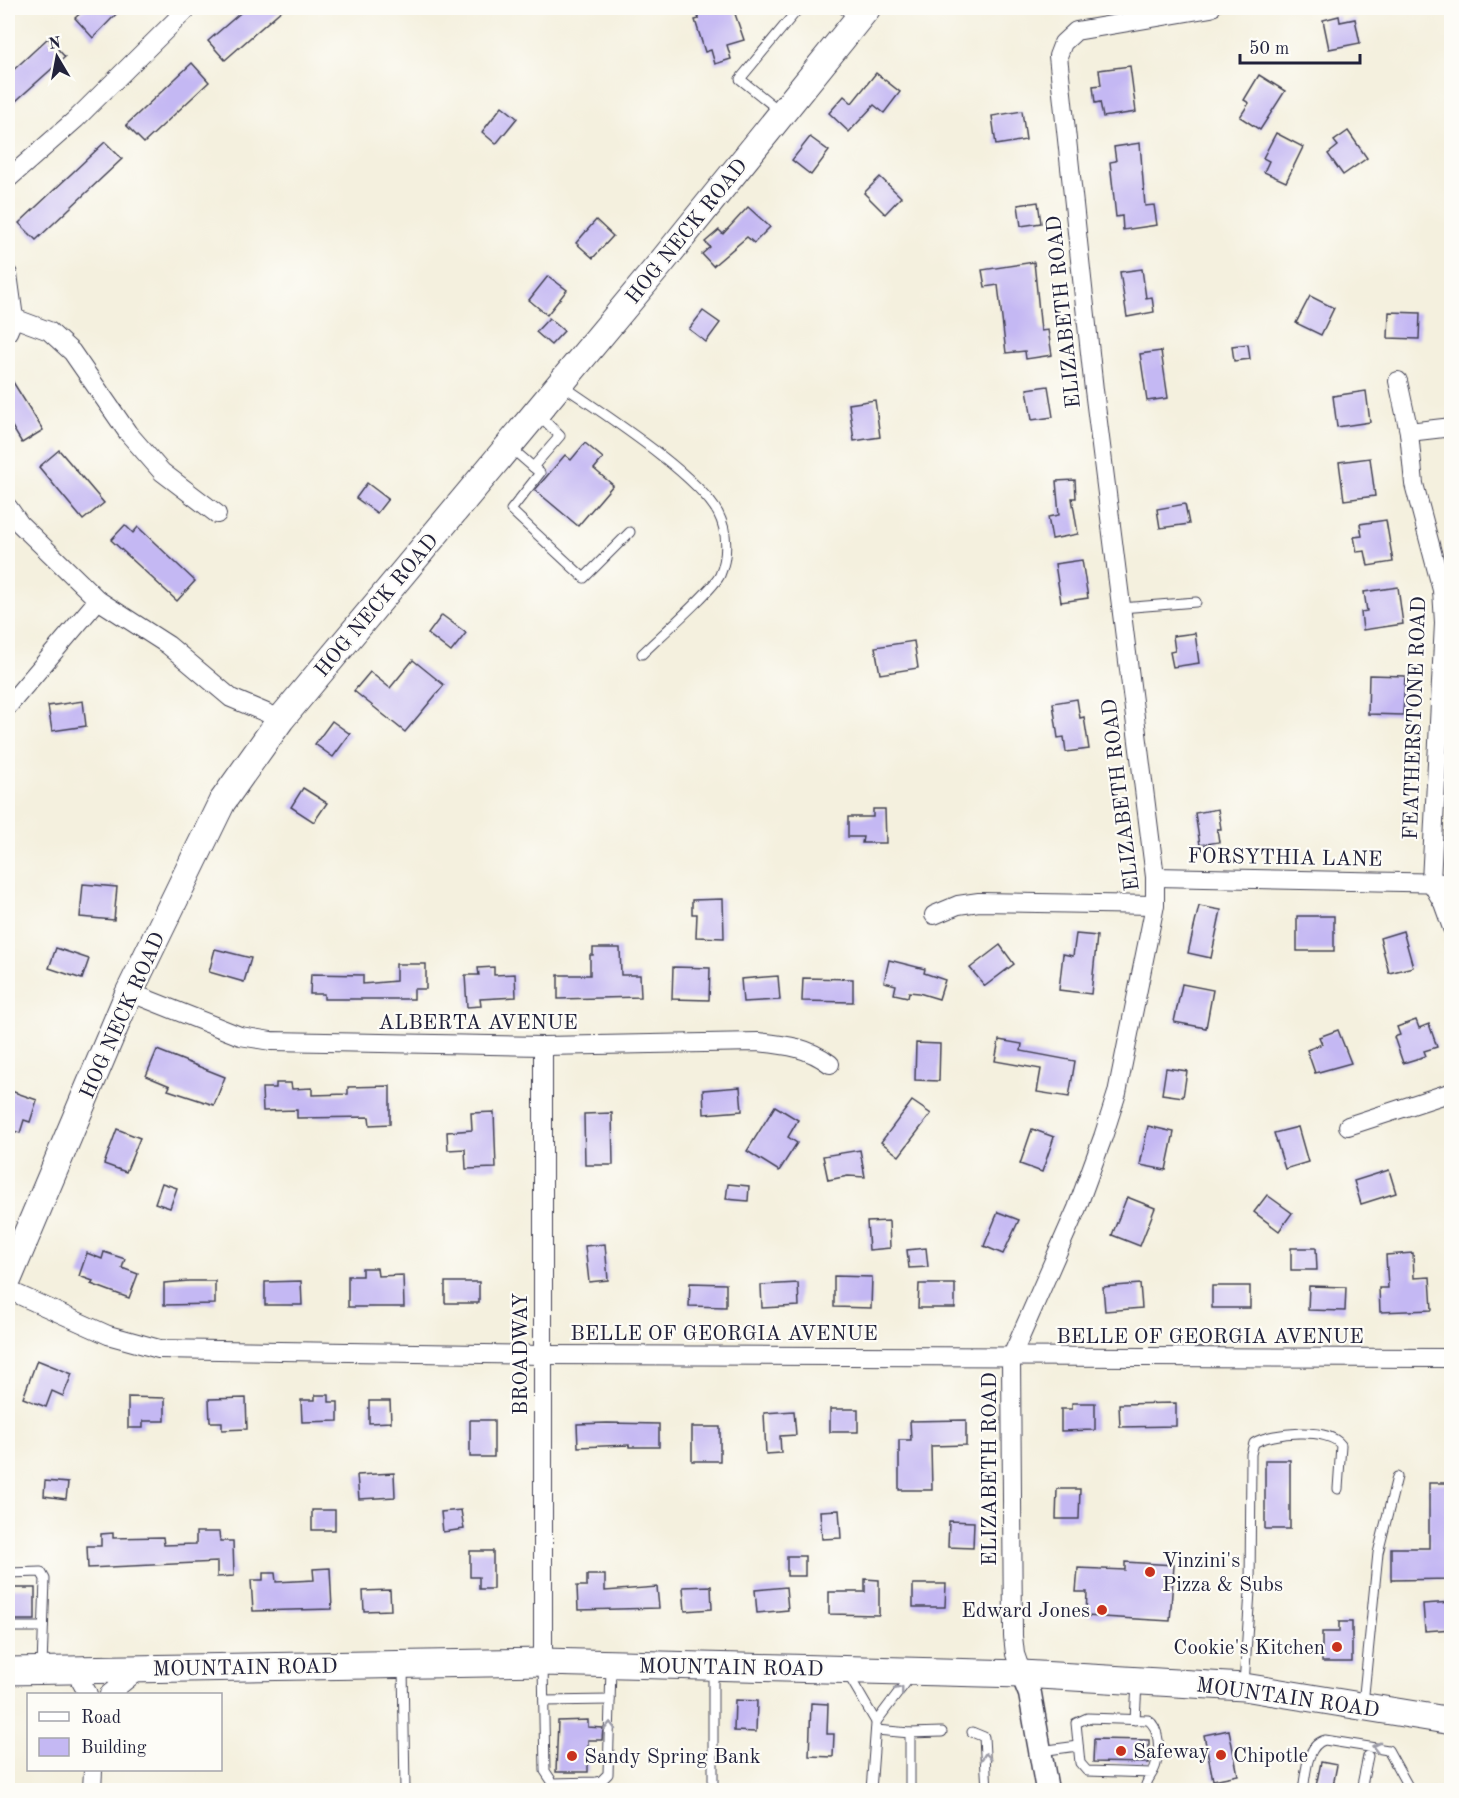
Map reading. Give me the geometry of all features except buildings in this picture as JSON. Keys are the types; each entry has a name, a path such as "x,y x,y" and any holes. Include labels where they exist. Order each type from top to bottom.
{"main road":[{"name":"HOG NECK ROAD","path":"8,1279 129,992 222,802 281,719 782,113 856,11"},
{"name":"MOUNTAIN ROAD","path":"8,1671 543,1662 1022,1674 1244,1687 1452,1721"}],"street":[{"path":"8,179 76,119 188,8"},
{"name":"ELIZABETH ROAD","path":"1022,1674 1015,1654 1013,1636 1011,1358 1077,1208 1110,1115 1155,905 1155,877 1121,608 1058,56 1068,36 1090,27 1210,8"},
{"path":"8,274 11,325 49,332 72,352 128,433 162,472 217,514"},
{"name":"FEATHERSTONE ROAD","path":"1398,381 1409,432 1414,484 1442,590 1444,623 1431,882"},
{"path":"1409,432 1452,427"},
{"path":"8,507 20,524 98,600 168,645 231,698 281,719"},
{"path":"8,706 98,600"},
{"name":"FORSYTHIA LANE","path":"1155,877 1452,883"},
{"path":"1431,882 1443,903 1452,928"},
{"path":"934,915 946,909 979,902 1155,905"},
{"name":"ALBERTA AVENUE","path":"129,992 240,1036 271,1041 543,1046 758,1042 790,1045 813,1052 830,1064"},
{"name":"BROADWAY","path":"543,1046 543,1662"},
{"path":"1348,1126 1452,1092"},
{"name":"BELLE OF GEORGIA AVENUE","path":"8,1290 108,1335 159,1349 542,1355 1452,1359"},
{"path":"111,1693 141,1668"},
{"path":"74,1669 87,1693"},
{"path":"1022,1674 1030,1694 1047,1791"},
{"path":"92,1791 93,1771"}],"lane":[{"path":"782,113 740,79 799,8"},
{"path":"560,384 620,426 703,492 718,514 727,545 719,577 642,654"},
{"path":"533,467 560,436 536,412"},
{"path":"508,445 540,473 511,510 584,578 630,532"},
{"path":"1121,608 1196,602"},
{"path":"1244,1687 1250,1591 1251,1454 1254,1443 1281,1434 1332,1437 1341,1445 1338,1489"},
{"path":"1363,1706 1370,1607 1378,1553 1397,1477"},
{"path":"8,1573 41,1572 45,1579 42,1669"},
{"path":"8,1627 43,1627"},
{"path":"543,1662 545,1771 553,1783 596,1782 605,1779 610,1767 611,1664"},
{"path":"403,1665 405,1791"},
{"path":"713,1667 713,1791"},
{"path":"845,1670 876,1726 910,1733 942,1732"},
{"path":"872,1791 876,1726 915,1671"},
{"path":"1135,1720 1137,1680"},
{"path":"544,1701 610,1700"},
{"path":"1145,1791 1156,1764 1157,1730 1148,1720 1081,1720 1075,1726 1080,1763 1087,1771 1152,1773"},
{"path":"972,1732 984,1737 987,1791"},
{"path":"910,1733 910,1791"},
{"path":"1302,1791 1311,1751 1319,1741 1325,1740 1388,1750 1410,1791"},
{"path":"1040,1751 1078,1746"},
{"path":"1361,1791 1368,1756"}],"place":[{"name":"Vinzini's Pizza & Subs","path":"1150,1572"},
{"name":"Edward Jones","path":"1102,1610"},
{"name":"Cookie's Kitchen","path":"1337,1647"},
{"name":"Safeway","path":"1121,1751"},
{"name":"Chipotle","path":"1221,1755"},
{"name":"Sandy Spring Bank","path":"572,1756"}]}
